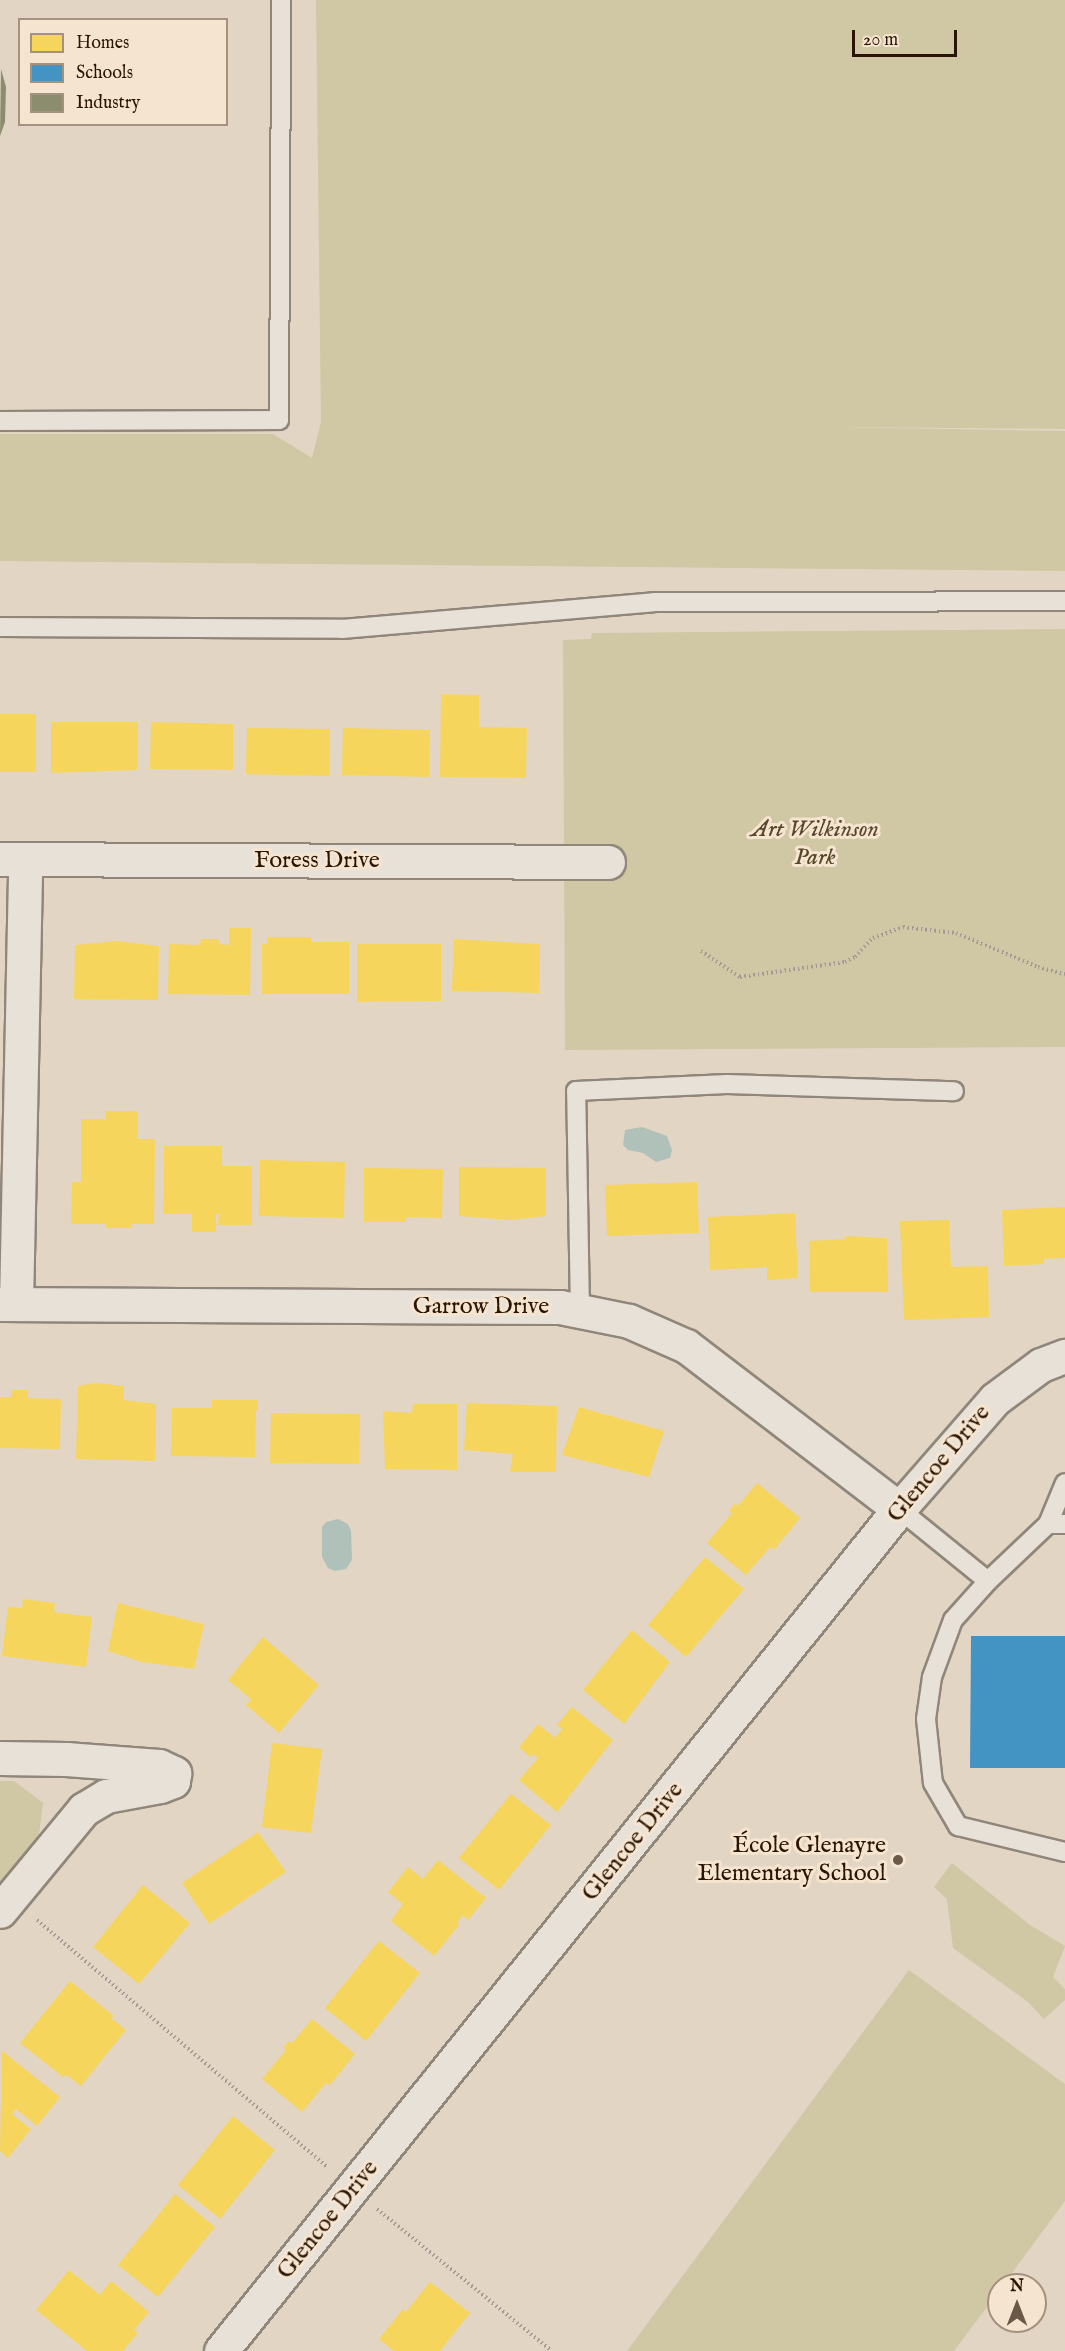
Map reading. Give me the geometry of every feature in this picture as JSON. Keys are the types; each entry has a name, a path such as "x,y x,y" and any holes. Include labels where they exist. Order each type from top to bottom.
{"street":[{"name":"Foress Drive","path":"8,1304 13,859 608,862"},
{"name":"Garrow Drive","path":"8,1304 548,1307 629,1321 686,1346 899,1509"},
{"name":"Glencoe Drive","path":"222,2351 354,2190 899,1509 995,1399 1041,1365 1065,1356"},
{"path":"0,1758 66,1759 159,1766 174,1773 173,1781 106,1796 84,1809 6,1904"}],"lane":[{"path":"0,421 279,420 281,0"},
{"path":"0,627 342,629 654,602 1065,601"},
{"path":"580,1311 576,1091 727,1084 954,1090"},
{"path":"1065,1484 1057,1524 988,1581 953,1620 932,1677 926,1719 933,1783 958,1826 1065,1852"},
{"path":"899,1509 988,1581"}],"path":[{"path":"701,951 740,977 844,962 855,957 873,938 903,927 956,933 1038,967 1065,974"},
{"path":"6,1904 552,2351"}],"green space":[{"path":"316,0 1065,0 1065,429 823,427 1065,431 1065,571 0,561 0,434 273,434 312,458 321,422"},
{"name":"Art Wilkinson Park","path":"1065,629 1065,1047 565,1050 563,640 591,639 592,633"},
{"path":"0,1781 14,1781 43,1803 38,1843 0,1888"},
{"path":"952,1863 1030,1925 1065,1946 1053,1977 1065,1989 1065,2000 1044,2019 1028,2002 953,1948 947,1899 934,1887"},
{"path":"909,1970 1065,2084 1065,2201 1012,2273 987,2273 987,2307 954,2351 627,2351"}],"shaded area":[{"path":"642,1127 667,1136 672,1150 670,1158 656,1162 643,1153 628,1150 623,1145 625,1130"},
{"path":"338,1519 348,1524 351,1531 352,1560 346,1569 335,1571 328,1568 322,1557 322,1527 326,1522"}],"building: Homes":[{"path":"441,694 479,695 479,727 527,728 526,778 440,777"},
{"path":"0,714 36,714 36,772 0,772"},
{"path":"51,722 138,722 137,770 51,773"},
{"path":"151,722 233,724 233,770 150,769"},
{"path":"247,728 330,729 329,776 246,774"},
{"path":"343,728 430,730 429,777 342,775"},
{"path":"229,928 251,928 250,995 168,994 169,944 200,945 201,939 219,939 219,944 229,945"},
{"path":"267,937 311,937 311,942 349,942 349,994 262,994 262,944 267,944"},
{"path":"454,939 540,944 539,993 452,991"},
{"path":"117,941 159,946 158,1000 74,999 75,945"},
{"path":"357,944 441,944 441,1001 357,1002"},
{"path":"106,1111 138,1111 138,1139 155,1139 154,1224 132,1224 132,1228 106,1228 106,1224 71,1224 72,1182 81,1182 81,1119 106,1119"},
{"path":"164,1146 222,1146 222,1166 252,1166 252,1225 218,1225 219,1214 216,1214 216,1232 192,1232 192,1214 163,1214"},
{"path":"260,1160 345,1162 344,1218 259,1216"},
{"path":"459,1167 546,1168 546,1216 510,1220 459,1216"},
{"path":"364,1168 443,1169 442,1218 406,1217 406,1222 364,1222"},
{"path":"697,1182 699,1233 607,1236 605,1185"},
{"path":"1065,1207 1065,1258 1044,1259 1044,1264 1004,1266 1002,1210"},
{"path":"795,1213 798,1278 767,1280 767,1267 710,1270 708,1217"},
{"path":"949,1220 951,1267 988,1266 989,1317 904,1320 900,1221"},
{"path":"846,1236 887,1238 888,1292 810,1292 809,1241 846,1239"},
{"path":"95,1383 124,1386 123,1400 156,1404 155,1461 76,1459 78,1386"},
{"path":"11,1390 28,1390 28,1398 61,1399 60,1449 0,1448 0,1397 11,1397"},
{"path":"212,1400 258,1400 255,1457 171,1456 172,1408 212,1408"},
{"path":"467,1403 557,1406 556,1472 510,1472 513,1454 464,1450"},
{"path":"413,1404 457,1404 457,1470 385,1469 383,1411 412,1413"},
{"path":"579,1407 664,1431 649,1477 562,1455"},
{"path":"271,1413 360,1414 359,1464 270,1463"},
{"path":"757,1483 800,1518 774,1550 770,1547 746,1575 707,1543 732,1513 729,1511 735,1503 738,1506"},
{"path":"705,1557 744,1589 686,1657 648,1625"},
{"path":"23,1599 55,1603 54,1612 92,1617 86,1667 2,1656 8,1607 22,1608"},
{"path":"118,1603 204,1624 194,1669 142,1662 108,1651"},
{"path":"632,1630 670,1662 624,1724 583,1690"},
{"path":"263,1637 319,1685 279,1733 246,1705 251,1699 228,1680"},
{"path":"572,1707 613,1740 557,1812 519,1780 538,1758 533,1754 530,1757 519,1747 538,1724 555,1738 562,1729 557,1725"},
{"path":"272,1743 322,1749 311,1833 262,1827"},
{"path":"511,1794 551,1825 499,1890 459,1858"},
{"path":"258,1832 286,1872 209,1924 182,1883"},
{"path":"438,1860 486,1898 468,1920 463,1915 457,1923 459,1925 434,1956 391,1921 403,1904 388,1892 408,1867 423,1879"},
{"path":"143,1885 190,1923 139,1984 93,1947"},
{"path":"379,1941 420,1973 366,2041 325,2008"},
{"path":"70,1981 114,2016 111,2018 126,2030 81,2086 66,2075 63,2077 20,2043"},
{"path":"312,2019 355,2054 330,2085 326,2083 302,2112 262,2079 286,2050 283,2048 289,2041 292,2043"},
{"path":"2,2051 60,2097 37,2126 16,2109 12,2114 31,2129 8,2158 0,2151"},
{"path":"233,2116 275,2150 220,2219 178,2185"},
{"path":"175,2194 215,2227 158,2297 118,2265"},
{"path":"69,2270 100,2295 111,2281 149,2312 134,2330 138,2333 123,2351 87,2351 36,2310"},
{"path":"430,2282 470,2313 440,2351 394,2351 379,2339 403,2309 406,2312"}],"building: Schools":[{"path":"971,1636 1065,1636 1065,1768 970,1768"}],"building: Industry":[{"path":"1,69 6,87 5,122 0,136"}],"place":[{"name":"École Glenayre Elementary School","path":"898,1860"}]}
